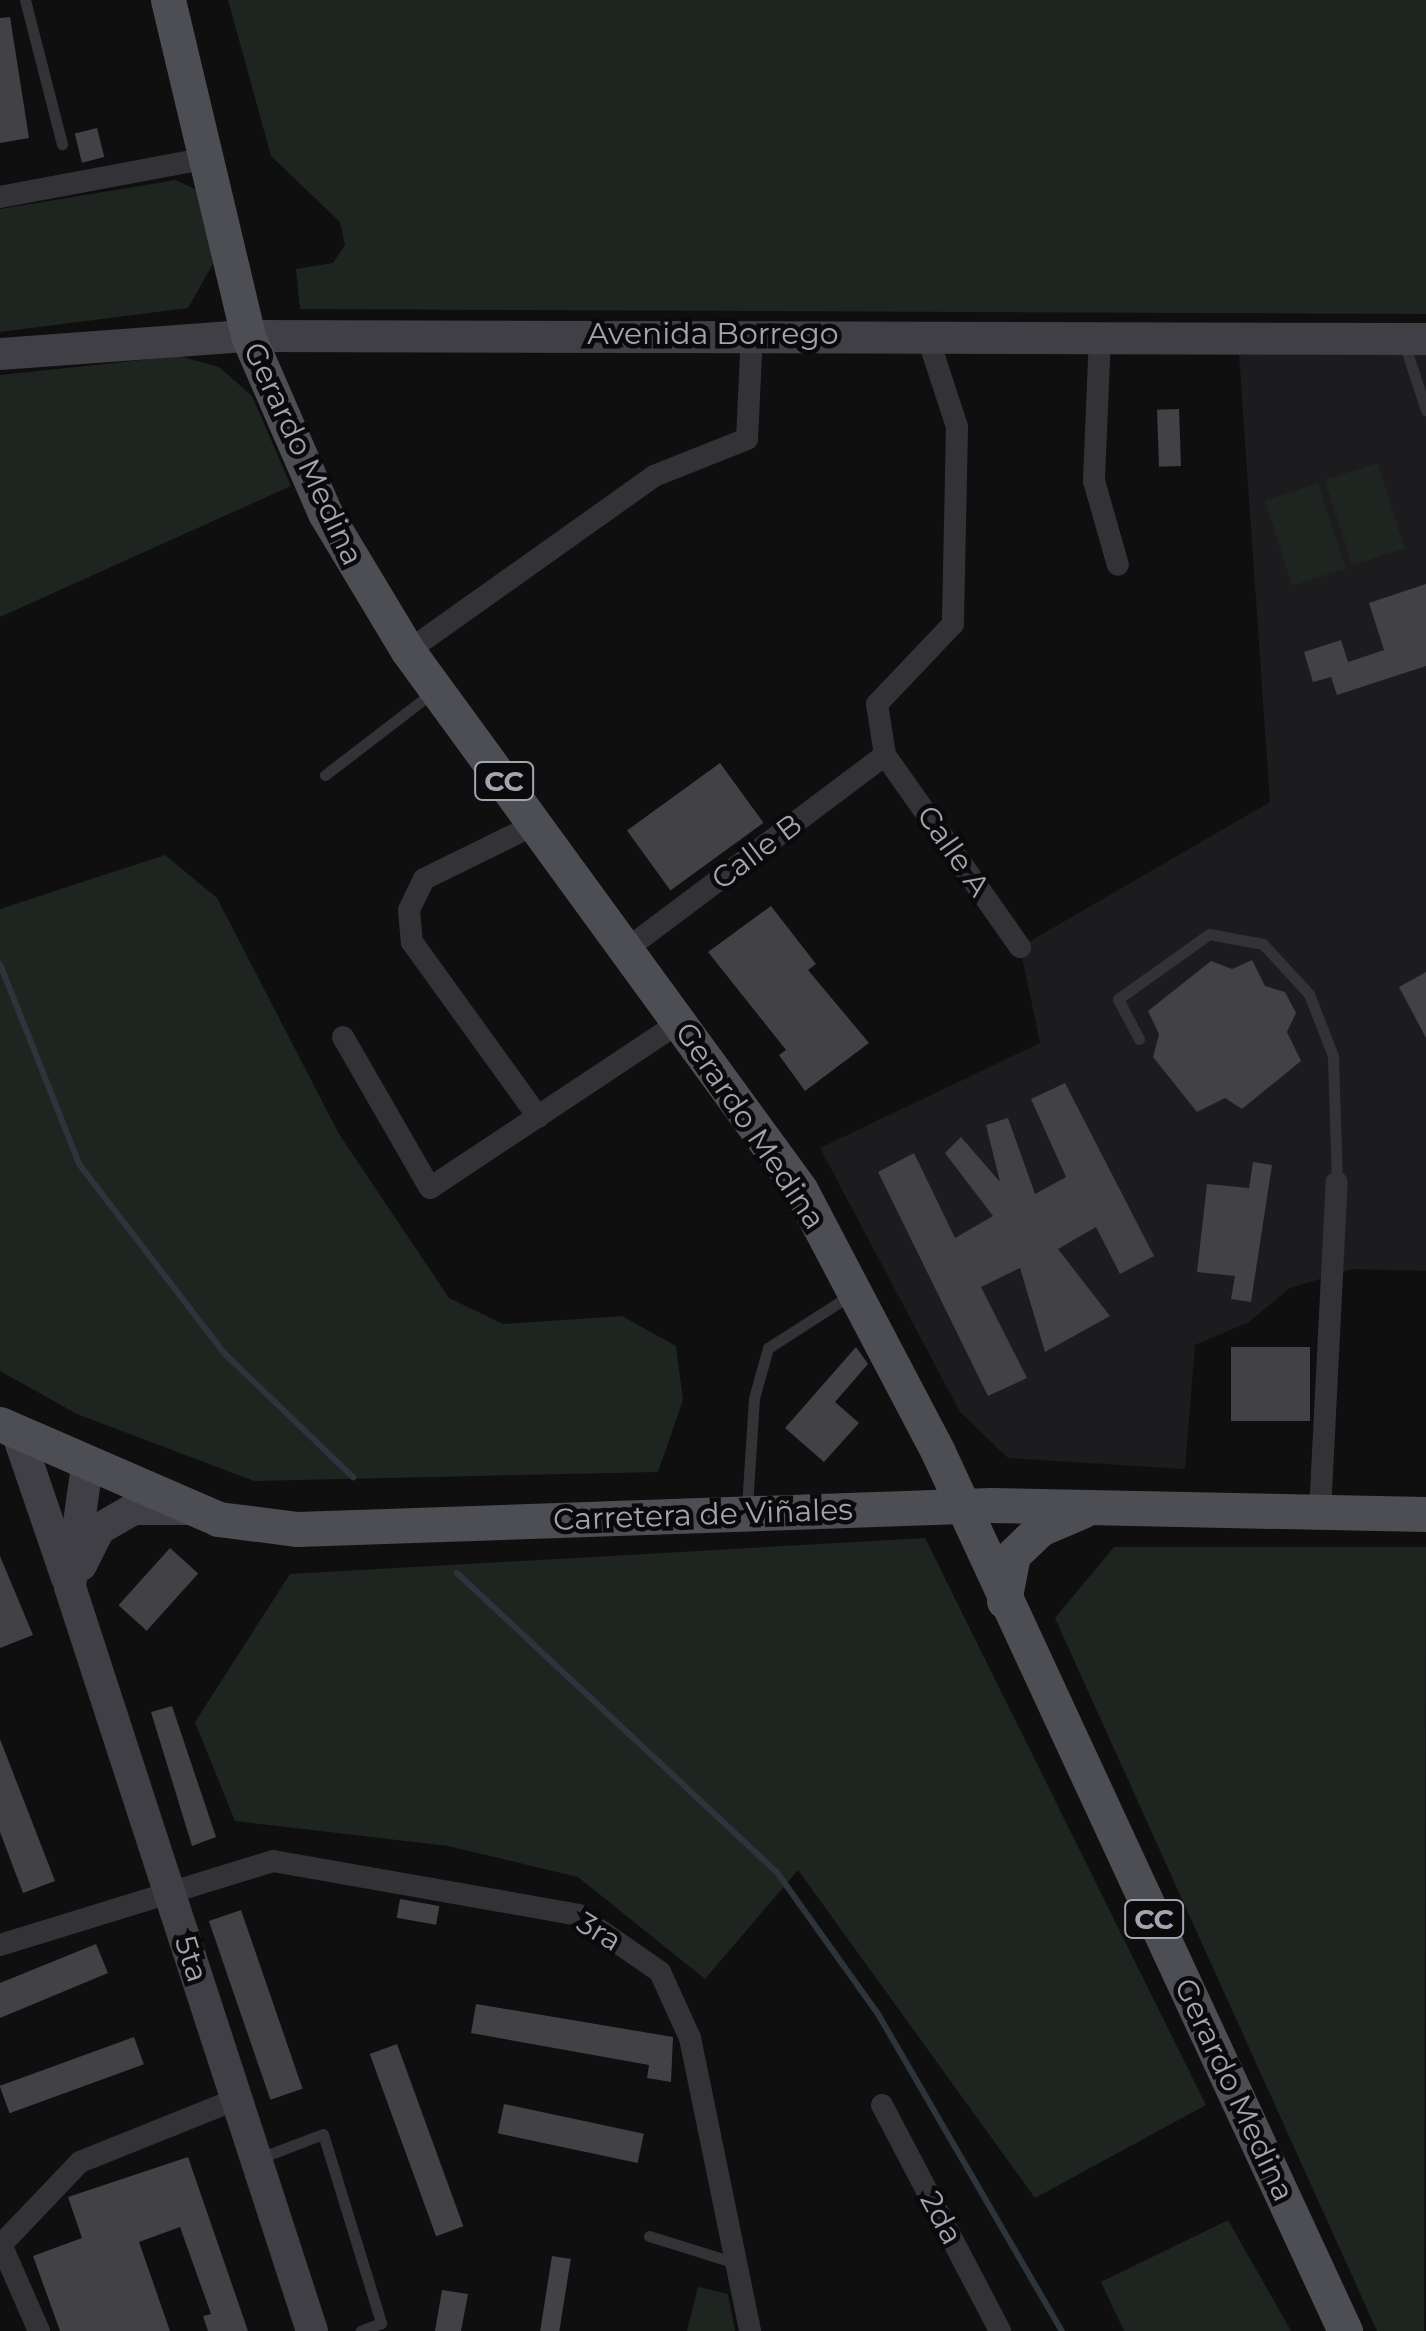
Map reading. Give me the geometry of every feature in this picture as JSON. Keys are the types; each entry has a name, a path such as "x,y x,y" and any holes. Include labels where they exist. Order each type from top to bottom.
{"main road":[{"name":"Gerardo Medina","path":"168,0 248,336 324,513 408,650 800,1189 856,1291 962,1508 1345,2331"},
{"name":"Avenida Borrego","path":"0,354 248,336 752,334 1414,339"},
{"name":"Carretera de Viñales","path":"8,1428 188,1509 297,1529 962,1508 1426,1514"},
{"name":"5ta","path":"8,1428 70,1587 312,2331"},
{"name":"5ta","path":"70,1587 86,1466"},
{"path":"1004,1600 1013,1555 1040,1529 1093,1507"},
{"path":"70,1587 99,1529 133,1509 188,1509"}],"street":[{"path":"0,197 203,159"},
{"path":"408,650 654,476 747,438 752,334"},
{"path":"886,756 877,704 953,624 957,427 927,335"},
{"path":"1100,336 1094,481 1118,566"},
{"name":"Calle A","path":"886,756 1020,947"},
{"name":"Calle B","path":"628,948 886,756"},
{"path":"536,824 424,879 409,910 412,942 538,1116"},
{"path":"342,1038 430,1188 680,1022"},
{"path":"1320,1512 1337,1182"},
{"name":"3ra","path":"0,1945 167,1888 273,1860 578,1914 660,1972 690,2038 750,2331"},
{"path":"38,2331 1,2244 80,2162 237,2099"},
{"name":"2da","path":"882,2106 1000,2331"}],"lane":[{"path":"25,0 62,144"},
{"path":"1414,339 1426,410"},
{"path":"324,775 437,689"},
{"path":"1139,1038 1118,999 1208,934 1263,944 1309,994 1333,1056 1337,1182"},
{"path":"747,1513 754,1398 768,1348 856,1291"},
{"path":"256,2159 322,2134 381,2323 360,2331"},
{"path":"649,2236 738,2264"}],"shaded area":[{"path":"228,0 1426,0 1426,314 300,309 296,269 333,263 345,245 340,222 271,156"},
{"path":"176,180 197,190 213,264 188,308 0,332 0,209"},
{"path":"1239,355 1426,355 1426,1271 1353,1269 1290,1288 1249,1322 1195,1345 1185,1469 1008,1458 960,1412 820,1148 1040,1043 1020,947 1270,802"},
{"path":"179,356 219,367 252,396 291,486 0,617 0,375"},
{"path":"1377,463 1405,549 1353,566 1325,480"},
{"path":"1318,483 1346,569 1293,586 1265,500"},
{"path":"165,855 217,898 339,1134 449,1298 503,1324 622,1316 676,1346 683,1400 658,1472 254,1481 77,1414 0,1371 0,909"},
{"path":"925,1538 1206,2105 1035,2198 798,1870 705,1979 578,1877 448,1846 235,1821 195,1722 290,1574"},
{"path":"1114,1547 1426,1547 1424,2331 1377,2331 1055,1618"},
{"path":"1228,2220 1291,2331 1124,2331 1101,2282"},
{"path":"698,2287 728,2294 735,2331 687,2331"}],"building":[{"path":"10,17 29,138 0,143 0,18"},
{"path":"97,128 104,157 82,163 75,134"},
{"path":"1179,409 1181,466 1159,467 1157,410"},
{"path":"1426,584 1426,666 1337,695 1331,677 1313,682 1304,652 1341,640 1348,662 1384,650 1369,603"},
{"path":"720,763 763,823 670,890 627,831"},
{"path":"771,906 816,964 808,970 869,1043 805,1091 779,1055 786,1050 708,952"},
{"path":"1252,960 1265,986 1285,992 1296,1013 1287,1032 1301,1061 1242,1109 1225,1098 1197,1112 1153,1057 1159,1034 1148,1011 1211,961 1232,969"},
{"path":"1426,972 1426,1038 1399,987"},
{"path":"1065,1083 1154,1256 1120,1274 1096,1227 1058,1249 1110,1316 1045,1352 1020,1268 981,1287 1027,1378 988,1396 878,1172 914,1153 955,1238 993,1216 945,1153 961,1137 1000,1182 986,1125 1008,1118 1035,1194 1066,1177 1031,1099"},
{"path":"1253,1162 1272,1165 1251,1302 1231,1299 1235,1276 1197,1272 1207,1184 1249,1188"},
{"path":"856,1347 868,1364 835,1402 859,1423 824,1462 785,1428"},
{"path":"1231,1347 1310,1347 1310,1421 1231,1421"},
{"path":"170,1548 198,1573 147,1631 118,1605"},
{"path":"0,1556 33,1635 0,1648"},
{"path":"172,1706 216,1837 192,1846 151,1712"},
{"path":"0,1739 55,1881 23,1893 0,1832"},
{"path":"400,1899 439,1906 436,1925 397,1918"},
{"path":"241,1910 303,2089 270,2100 209,1921"},
{"path":"96,1944 108,1973 0,2018 0,1983"},
{"path":"476,2004 673,2037 671,2082 647,2078 649,2065 471,2033"},
{"path":"134,2037 144,2064 10,2113 0,2086"},
{"path":"397,2044 463,2226 436,2236 370,2054"},
{"path":"504,2104 644,2134 638,2163 498,2133"},
{"path":"188,2157 248,2331 208,2331 203,2316 211,2314 180,2227 139,2242 170,2331 60,2331 33,2256 82,2238 68,2197"},
{"path":"552,2256 571,2259 559,2331 540,2331"},
{"path":"442,2290 468,2294 461,2331 435,2331"}],"waterway":[{"path":"0,964 79,1164 225,1354 353,1477"},
{"path":"457,1573 776,1871 878,2014 1062,2331"}]}
